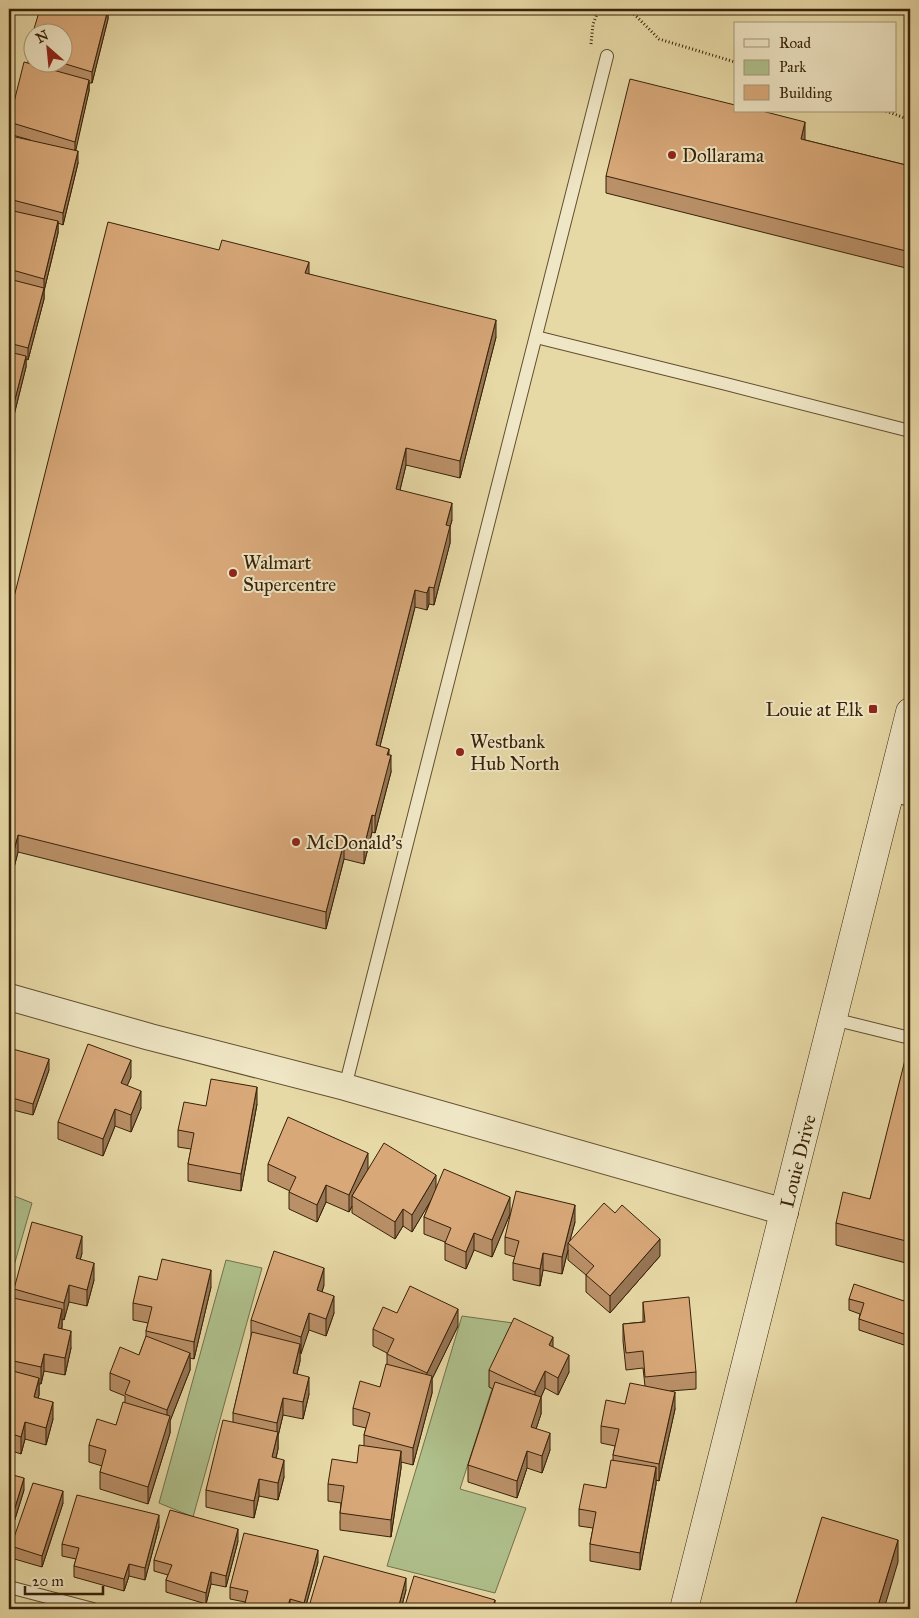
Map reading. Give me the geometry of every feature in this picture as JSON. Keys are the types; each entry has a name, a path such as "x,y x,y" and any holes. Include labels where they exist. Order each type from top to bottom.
{"street":[{"name":"Louie Drive","path":"684,1609 833,1019 900,798 910,712"},
{"path":"9,997 150,1037 345,1087 785,1212"}],"lane":[{"path":"345,1087 607,56"},
{"path":"536,337 910,431"},
{"path":"833,1019 910,1038"},
{"path":"9,1587 93,1609"}],"path":[{"path":"590,52 592,24 599,9"},
{"path":"629,9 660,39 734,62"},
{"path":"889,112 910,120"}],"green space":[{"path":"9,1194 32,1203 9,1283"},
{"path":"226,1260 262,1268 193,1517 159,1503"},
{"path":"462,1316 513,1323 460,1489 526,1508 495,1593 387,1566"}],"building":[{"path":"40,9 108,9 92,72 72,66 72,22 36,22"},
{"path":"22,70 22,72 60,72 89,80 75,142 9,122"},
{"path":"630,79 734,105 734,112 766,112 805,122 801,139 910,166 910,252 606,176"},
{"path":"11,136 78,151 63,213 9,199 9,144"},
{"path":"9,210 58,221 44,279 9,269"},
{"name":"Walmart Supercentre","path":"108,222 219,250 222,240 309,262 305,273 496,320 460,461 406,448 396,489 452,503 446,525 450,526 434,588 429,587 427,593 415,590 376,745 389,749 387,755 391,755 375,816 372,815 364,847 344,842 326,912 18,835 9,870 9,617"},
{"path":"9,279 44,288 28,348 9,343"},
{"path":"9,352 26,356 10,419 9,419"},
{"path":"88,1044 131,1060 121,1083 141,1091 131,1115 115,1109 103,1139 58,1122"},
{"path":"9,1048 49,1059 33,1104 9,1097"},
{"path":"908,1048 910,1049 910,1242 836,1223 843,1192 870,1199"},
{"path":"211,1079 257,1087 241,1174 188,1164 194,1133 178,1130 184,1102 206,1106"},
{"path":"288,1117 368,1153 349,1195 326,1185 317,1205 289,1192 296,1177 268,1164"},
{"path":"384,1143 436,1175 412,1215 403,1209 395,1222 352,1196"},
{"path":"444,1169 510,1197 492,1240 474,1233 466,1252 445,1243 451,1228 424,1217"},
{"path":"516,1191 575,1205 562,1257 543,1253 540,1269 513,1263 519,1241 505,1237"},
{"path":"604,1203 615,1213 622,1205 660,1239 610,1296 586,1275 594,1266 568,1243"},
{"path":"32,1222 82,1236 76,1258 94,1263 87,1290 69,1285 64,1303 14,1289"},
{"path":"274,1251 324,1268 317,1290 334,1296 326,1319 309,1313 301,1337 251,1320"},
{"path":"162,1259 211,1270 194,1342 146,1331 152,1307 133,1303 139,1276 157,1280"},
{"path":"854,1284 910,1303 910,1336 859,1319 864,1303 849,1299"},
{"path":"410,1286 458,1309 427,1373 387,1354 394,1339 373,1329 383,1307 397,1313"},
{"path":"9,1297 62,1309 58,1328 71,1331 65,1358 44,1354 41,1367 9,1360"},
{"path":"689,1297 696,1372 645,1377 643,1351 626,1353 623,1324 645,1322 643,1302"},
{"path":"514,1318 553,1337 549,1345 569,1355 558,1378 545,1371 535,1392 489,1370"},
{"path":"252,1332 300,1344 293,1373 309,1377 303,1402 283,1398 277,1423 233,1413"},
{"path":"146,1336 190,1353 167,1410 125,1394 130,1381 110,1373 120,1347 139,1355"},
{"path":"386,1364 432,1376 413,1448 364,1435 370,1413 353,1408 360,1381 380,1387"},
{"path":"9,1370 39,1378 34,1397 53,1402 46,1428 25,1422 21,1437 9,1433"},
{"path":"495,1382 541,1397 531,1427 550,1433 542,1456 527,1451 517,1481 468,1465"},
{"path":"630,1383 675,1392 659,1464 613,1455 619,1429 601,1426 606,1400 625,1404"},
{"path":"123,1402 170,1416 148,1487 100,1472 106,1450 89,1445 97,1419 116,1425"},
{"path":"223,1420 278,1432 272,1457 284,1460 278,1483 259,1479 254,1501 206,1490"},
{"path":"359,1445 401,1451 391,1520 340,1513 344,1486 328,1484 332,1459 357,1463"},
{"path":"611,1460 656,1467 640,1553 590,1544 596,1512 579,1509 584,1484 606,1488"},
{"path":"9,1474 24,1478 10,1524 9,1523"},
{"path":"33,1483 63,1491 42,1556 11,1546"},
{"path":"77,1495 159,1515 145,1568 129,1564 124,1579 74,1566 79,1548 62,1544"},
{"path":"170,1510 238,1529 226,1576 211,1572 206,1593 166,1580 172,1565 154,1560"},
{"path":"822,1517 898,1540 877,1609 794,1609"},
{"path":"244,1533 318,1550 304,1603 290,1599 287,1609 270,1609 245,1603 248,1591 230,1587"},
{"path":"324,1556 406,1578 398,1609 329,1609 310,1603"},
{"path":"414,1576 495,1600 492,1609 404,1609"}],"place":[{"name":"Dollarama","path":"672,155"},
{"name":"Walmart Supercentre","path":"233,573"},
{"name":"Louie at Elk","path":"873,709"},
{"name":"Westbank Hub North","path":"460,752"},
{"name":"McDonald's","path":"296,842"}]}
